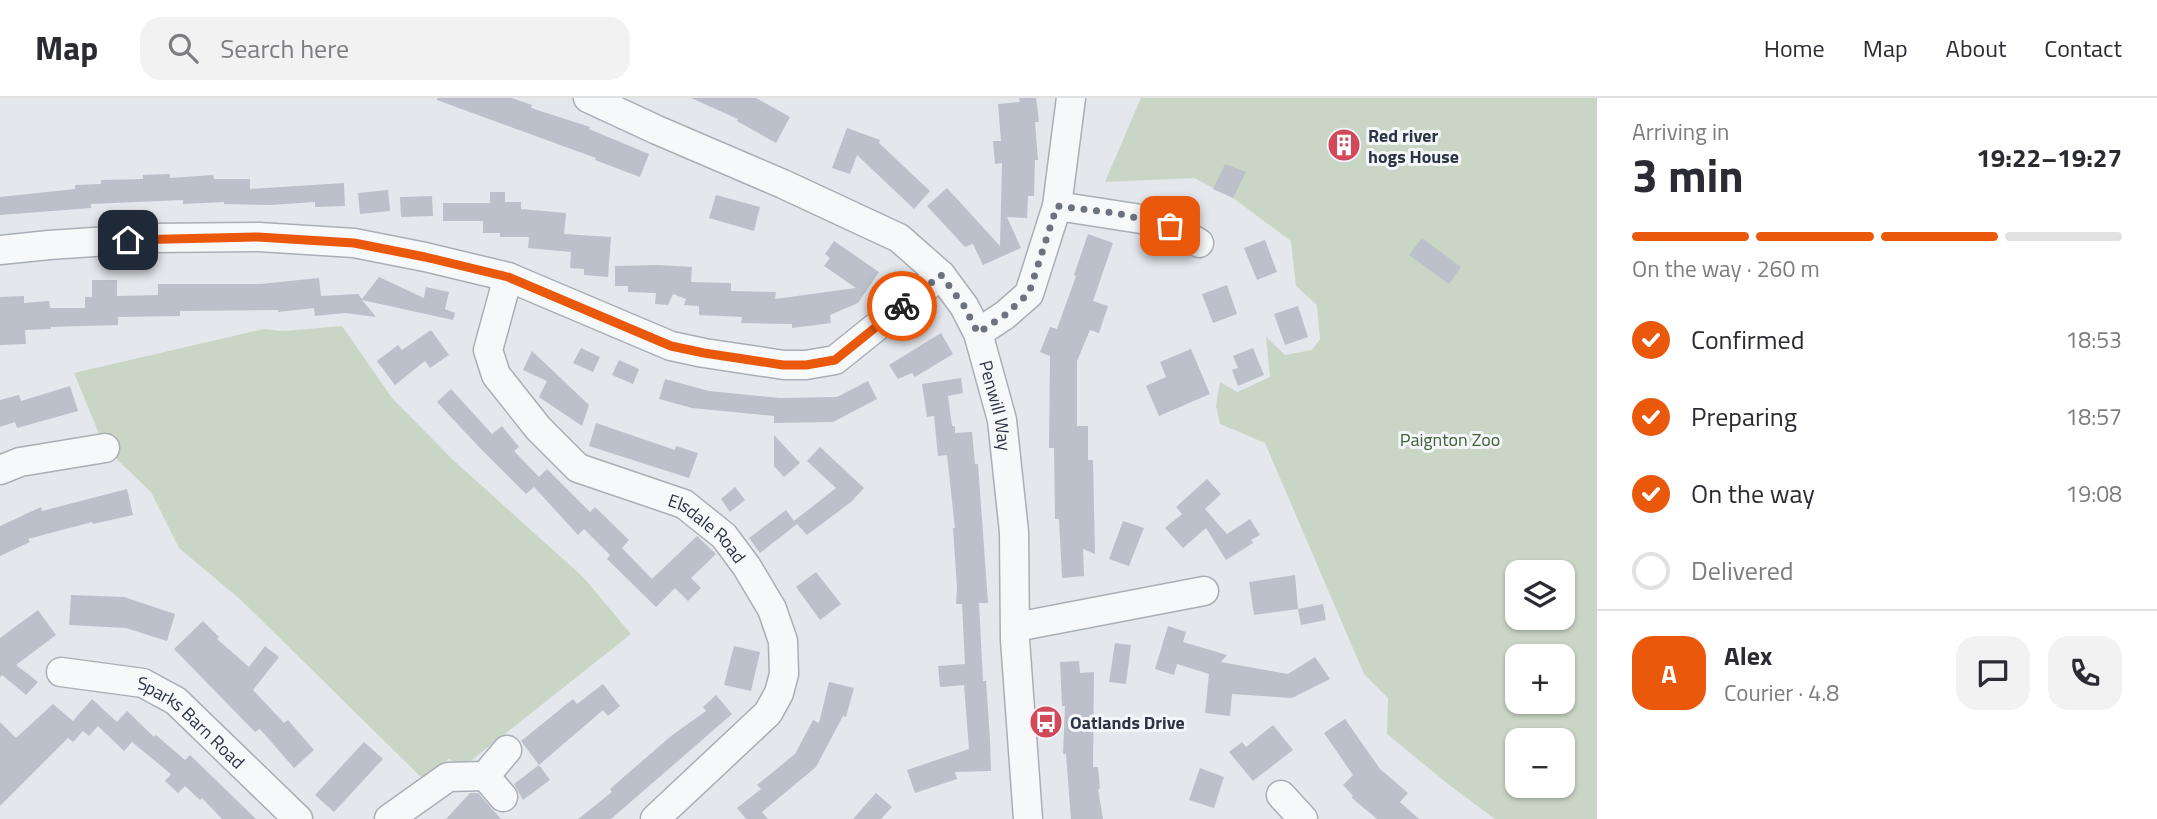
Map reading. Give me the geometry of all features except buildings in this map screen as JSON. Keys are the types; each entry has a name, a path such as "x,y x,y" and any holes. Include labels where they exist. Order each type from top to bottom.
{"street":[{"name":"Penwill Way","path":"588,98 899,238 941,275 964,306 978,333 1002,420 1014,532 1020,818"},
{"path":"978,333 1005,315 1029,293 1057,206 1070,98"},
{"path":"1057,206 1154,221 1170,226 1199,243"},
{"path":"0,250 154,238 258,237 354,243 508,277 671,346 783,365 806,365 835,360 941,275"},
{"name":"Elsdale Road","path":"508,277 488,350 496,374 538,428 578,468 684,504 724,537 747,567 772,609 782,642 784,674 779,693 768,713 655,819"},
{"path":"0,470 20,462 105,448"},
{"path":"1016,627 1204,591"},
{"name":"Sparks Barn Road","path":"61,672 143,683 176,701 298,819"},
{"path":"389,819 448,777 494,787 507,750"},
{"path":"1281,795 1303,819"}],"green space":[{"name":"Paignton Zoo","path":"1141,98 1597,98 1597,819 1495,819 1387,734 1388,698 1364,674 1265,443 1220,424 1216,406 1220,382 1237,392 1270,377 1266,337 1285,355 1312,350 1320,339 1317,305 1296,286 1291,241 1233,198 1194,178 1105,182"},
{"path":"342,326 392,398 452,459 583,577 631,634 463,767 449,759 422,778 241,600 179,548 151,492 105,448 74,373 264,329 283,331"}],"way so far":[{"path":"902,306 941,275 964,306 978,333 1005,315 1029,293 1057,206 1116,213 1170,226"}],"place":[{"name":"Red river hogs House","path":"1344,145"},
{"name":"Oatlands Drive","path":"1046,722"}],"route":[{"path":"128,240 258,237 354,243 508,277 671,346 783,365 806,365 835,360 902,306"}]}
